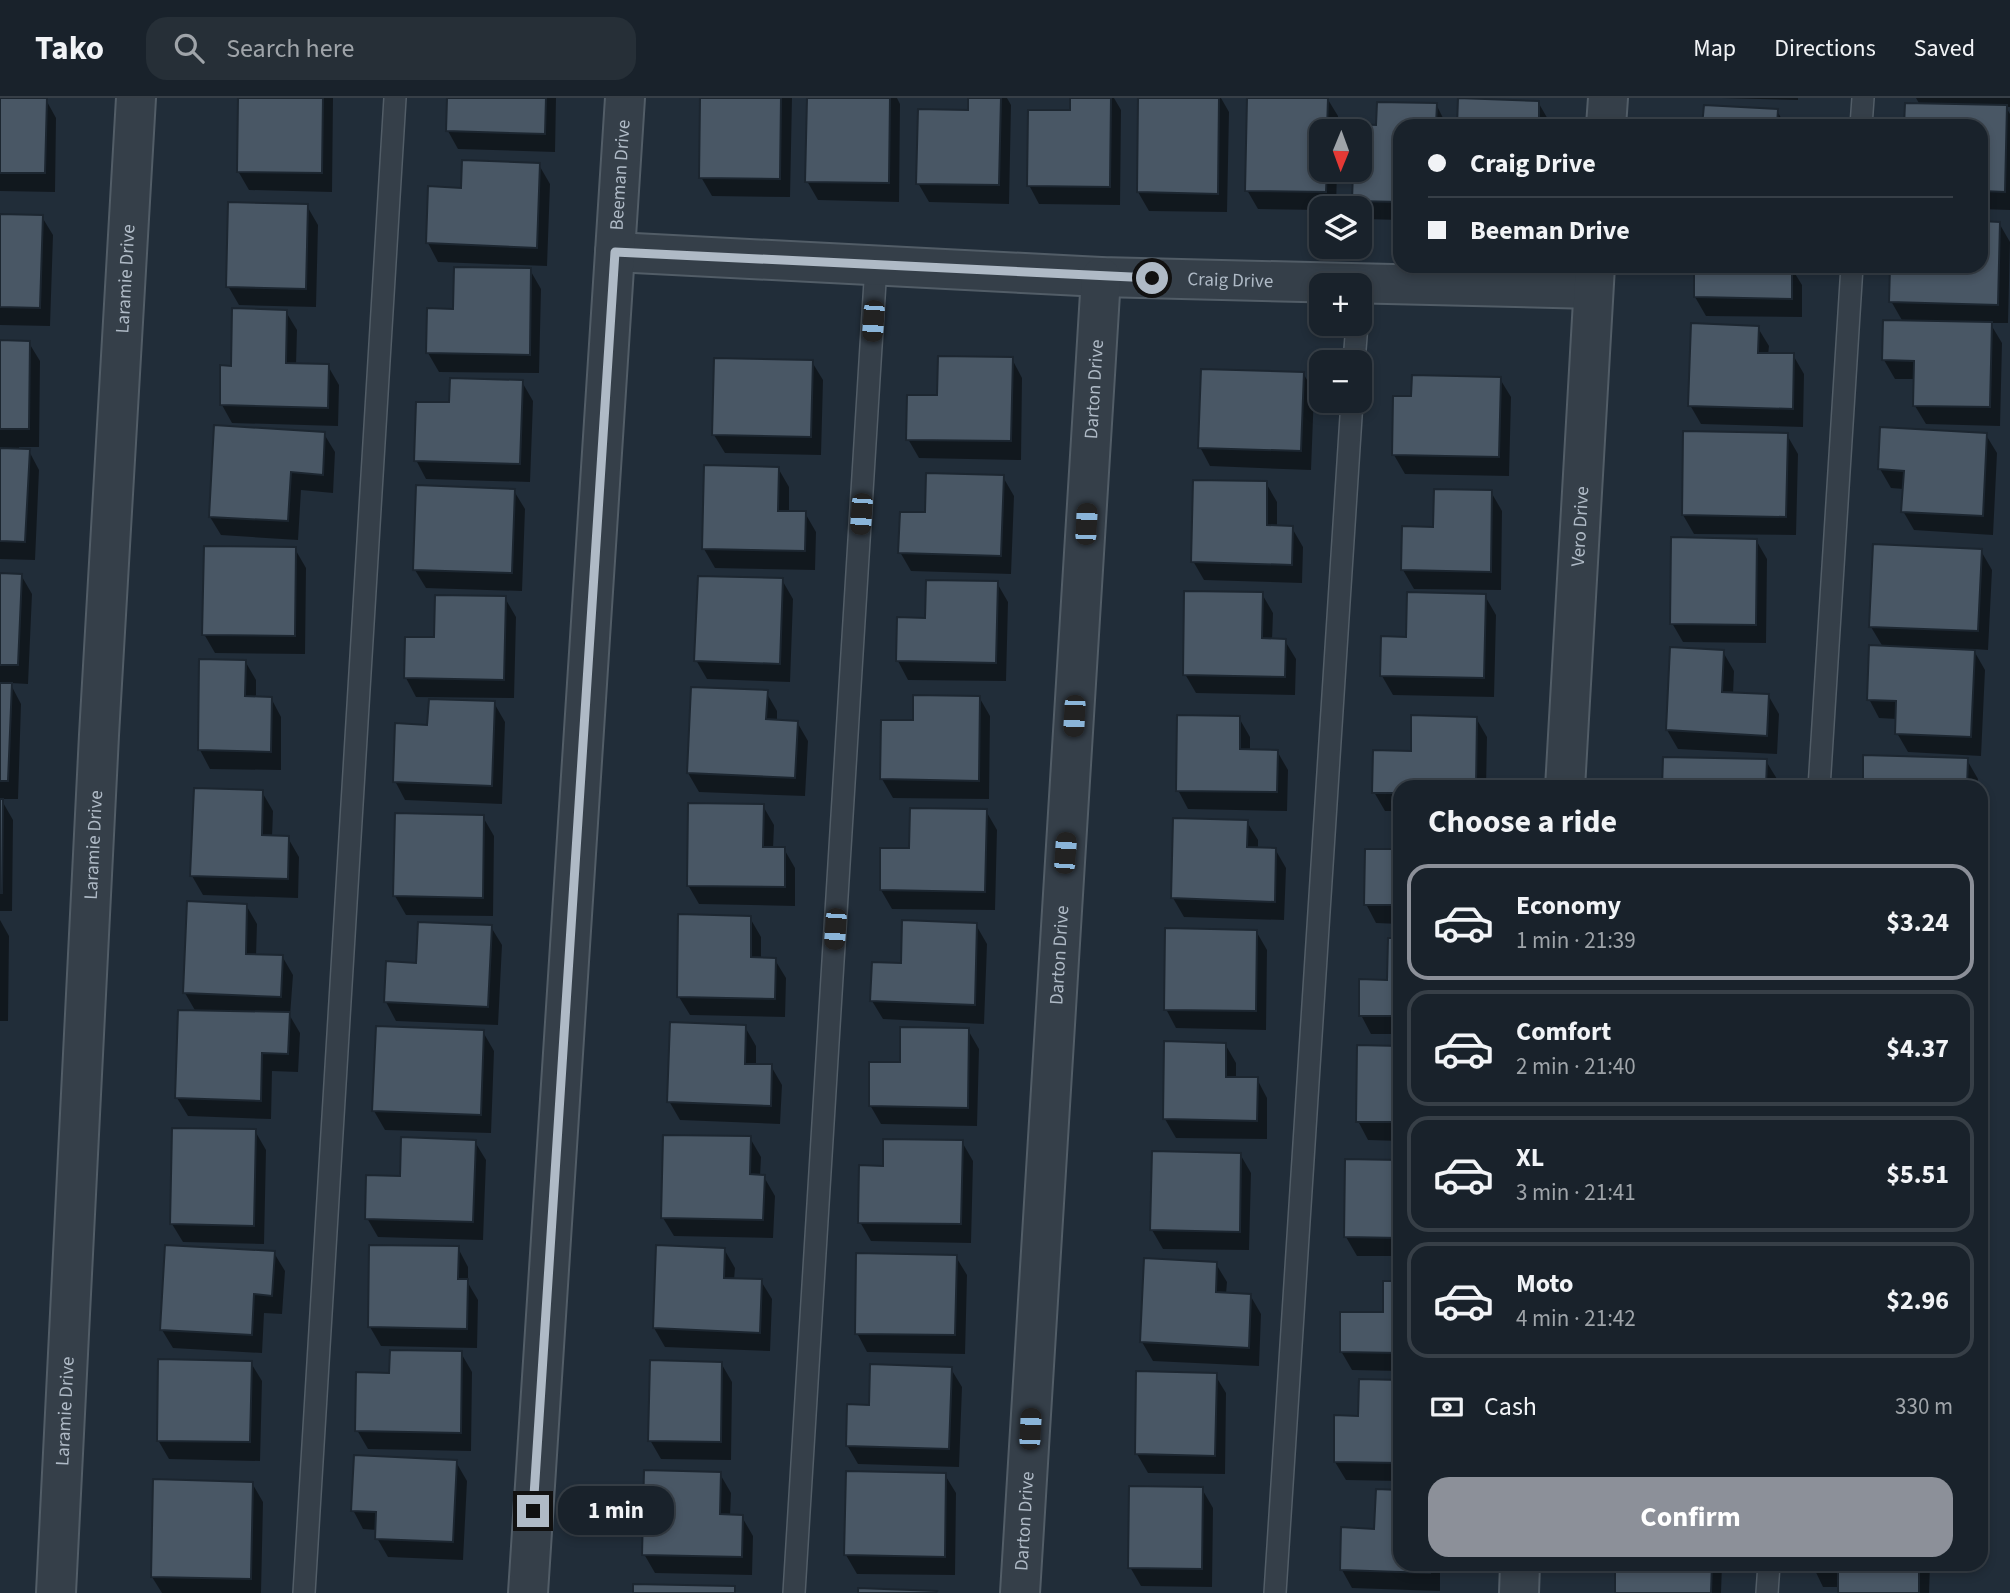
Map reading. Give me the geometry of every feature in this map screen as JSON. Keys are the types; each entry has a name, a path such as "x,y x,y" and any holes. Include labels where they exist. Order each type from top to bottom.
{"street":[{"name":"Laramie Drive","path":"56,1593 99,735 136,98"},
{"name":"Beeman Drive","path":"528,1593 625,98"},
{"path":"1606,119 1608,98"},
{"name":"Craig Drive","path":"615,252 1101,277 1309,283"},
{"name":"Darton Drive","path":"1020,1593 1101,277"},
{"name":"Craig Drive","path":"1372,284 1594,277"},
{"name":"Vero Drive","path":"1565,780 1594,277"},
{"path":"1518,1593 1520,1571"}],"lane":[{"path":"304,1593 395,98"},
{"path":"1862,119 1863,98"},
{"path":"794,1593 876,265"},
{"path":"1820,780 1852,273"},
{"path":"1275,1593 1351,413"},
{"path":"1767,1593 1769,1571"}],"building":[{"path":"0,98 47,98 45,173 0,173"},
{"path":"238,98 323,98 322,173 237,172"},
{"path":"447,98 546,98 545,134 446,131"},
{"path":"700,98 781,98 780,179 699,178"},
{"path":"807,98 890,98 889,183 805,182"},
{"path":"968,98 1001,98 999,185 916,184 918,109 968,110"},
{"path":"1070,98 1111,98 1110,187 1027,186 1028,110 1070,110"},
{"path":"1138,98 1219,98 1218,194 1137,192"},
{"path":"1247,98 1328,98 1327,119 1309,119 1309,182 1326,182 1326,192 1245,191"},
{"path":"1458,98 1539,101 1539,119 1457,119"},
{"path":"1377,102 1437,103 1436,119 1393,119 1393,202 1372,201 1372,196 1352,196 1353,182 1372,182 1372,125 1376,125"},
{"path":"1905,103 2007,105 2005,192 1988,191 1988,119 1904,119"},
{"path":"1704,105 1778,109 1777,119 1703,119"},
{"path":"462,160 540,163 537,248 426,243 428,186 461,188"},
{"path":"228,202 308,204 306,289 226,287"},
{"path":"0,214 43,215 40,308 0,307"},
{"path":"1988,221 2000,222 1998,305 1889,302 1890,273 1988,273"},
{"path":"454,267 531,268 530,355 426,353 427,308 453,309"},
{"path":"1694,273 1792,273 1792,299 1694,297"},
{"path":"232,308 287,310 286,363 329,364 328,408 220,405 220,365 231,366"},
{"path":"1883,320 1992,322 1990,407 1913,406 1914,361 1882,360"},
{"path":"1691,323 1759,326 1758,353 1794,353 1793,409 1688,406"},
{"path":"0,340 30,341 29,429 0,429"},
{"path":"938,356 1013,357 1011,441 906,440 907,395 937,395"},
{"path":"714,358 813,360 811,437 712,435"},
{"path":"1201,369 1304,372 1301,451 1198,448"},
{"path":"1412,375 1501,377 1499,457 1392,455 1393,396 1411,396"},
{"path":"450,378 523,380 520,464 414,461 416,402 449,402"},
{"path":"214,425 325,432 323,475 291,472 288,521 209,517"},
{"path":"1880,427 1987,433 1983,516 1901,512 1904,471 1878,469"},
{"path":"1683,431 1788,433 1786,517 1682,515"},
{"path":"0,448 30,449 25,542 0,541"},
{"path":"704,465 779,467 778,511 806,511 805,551 702,549"},
{"path":"926,473 1004,475 1001,556 898,553 900,512 925,512"},
{"path":"1193,480 1267,481 1267,525 1293,526 1292,565 1191,562"},
{"path":"416,485 515,489 512,573 413,570"},
{"path":"1434,489 1492,490 1491,572 1401,570 1402,526 1433,527"},
{"path":"1671,537 1757,539 1756,625 1670,624"},
{"path":"1873,544 1982,549 1978,631 1869,627"},
{"path":"204,546 296,547 295,636 202,635"},
{"path":"0,573 22,574 18,665 0,665"},
{"path":"698,576 783,578 780,664 694,661"},
{"path":"926,580 998,581 996,663 896,661 897,617 925,618"},
{"path":"1184,591 1263,592 1262,638 1286,639 1285,677 1183,675"},
{"path":"1407,592 1486,594 1484,678 1380,676 1381,636 1406,637"},
{"path":"435,595 506,596 504,680 404,678 405,637 434,637"},
{"path":"1869,645 1975,650 1971,737 1895,734 1896,701 1867,700"},
{"path":"1670,647 1724,650 1722,692 1769,694 1767,736 1666,730"},
{"path":"199,659 246,660 245,696 272,697 271,752 198,750"},
{"path":"0,683 12,683 8,781 0,781"},
{"path":"691,687 768,690 766,719 798,721 795,778 687,773"},
{"path":"913,695 980,696 979,781 880,779 881,720 913,720"},
{"path":"429,699 495,701 492,786 393,782 395,723 427,725"},
{"path":"1177,715 1240,716 1240,749 1278,750 1277,792 1176,791"},
{"path":"1411,715 1477,717 1476,780 1393,780 1393,793 1372,793 1373,750 1411,751"},
{"path":"1863,755 1968,758 1967,780 1863,780"},
{"path":"1663,757 1767,759 1766,780 1662,780"},
{"path":"194,788 263,790 262,835 289,836 288,879 190,876"},
{"path":"0,799 3,799 2,893 0,893"},
{"path":"688,803 764,804 763,847 785,847 785,887 687,886"},
{"path":"910,808 987,809 985,892 880,890 880,848 909,848"},
{"path":"395,813 484,815 483,898 393,896"},
{"path":"1173,818 1248,820 1247,847 1276,848 1275,902 1171,898"},
{"path":"1365,849 1393,849 1393,905 1364,905"},
{"path":"187,901 247,904 246,954 283,955 281,997 183,993"},
{"path":"678,914 751,916 751,957 776,958 775,999 677,997"},
{"path":"902,920 977,923 975,1005 870,1001 872,962 901,963"},
{"path":"418,922 492,925 488,1007 384,1002 386,961 416,963"},
{"path":"1165,928 1257,930 1256,1011 1164,1010"},
{"path":"1388,938 1393,938 1393,1016 1359,1016 1359,979 1387,980"},
{"path":"178,1010 290,1012 288,1054 262,1053 261,1101 175,1098"},
{"path":"670,1022 746,1025 745,1064 772,1064 771,1106 667,1102"},
{"path":"376,1026 484,1030 481,1115 372,1111"},
{"path":"900,1027 969,1028 968,1108 869,1106 869,1062 900,1062"},
{"path":"1164,1041 1226,1043 1226,1077 1258,1077 1257,1121 1163,1119"},
{"path":"1357,1045 1393,1046 1393,1122 1356,1122"},
{"path":"172,1128 256,1129 254,1226 170,1224"},
{"path":"663,1135 751,1136 750,1174 765,1175 763,1220 661,1218"},
{"path":"401,1137 476,1140 473,1222 365,1219 366,1175 400,1176"},
{"path":"883,1139 963,1140 961,1224 858,1223 859,1165 883,1166"},
{"path":"1152,1151 1241,1153 1240,1232 1150,1230"},
{"path":"1345,1159 1393,1160 1393,1238 1344,1237"},
{"path":"165,1245 275,1251 272,1296 254,1294 252,1335 160,1330"},
{"path":"369,1245 459,1246 458,1279 468,1279 467,1329 368,1327"},
{"path":"656,1245 725,1248 724,1278 762,1279 760,1333 653,1328"},
{"path":"856,1253 957,1255 955,1335 855,1334"},
{"path":"1144,1258 1217,1262 1216,1292 1251,1294 1249,1348 1140,1342"},
{"path":"1383,1281 1393,1281 1393,1353 1340,1352 1340,1312 1383,1312"},
{"path":"390,1350 462,1351 461,1433 355,1431 356,1372 389,1373"},
{"path":"158,1359 252,1361 250,1442 157,1441"},
{"path":"650,1360 722,1362 721,1442 648,1441"},
{"path":"870,1364 952,1367 949,1449 846,1446 847,1404 869,1405"},
{"path":"1136,1371 1217,1373 1215,1456 1135,1454"},
{"path":"1359,1379 1393,1380 1393,1463 1334,1462 1334,1415 1358,1416"},
{"path":"354,1455 457,1460 453,1542 375,1539 376,1512 351,1511"},
{"path":"644,1470 721,1472 720,1514 743,1515 742,1557 642,1555"},
{"path":"846,1471 946,1473 945,1557 844,1555"},
{"path":"153,1479 253,1482 251,1579 151,1577"},
{"path":"1129,1486 1203,1487 1202,1569 1128,1568"},
{"path":"1376,1489 1393,1490 1393,1571 1430,1573 1340,1570 1341,1527 1374,1529"},
{"path":"1615,1571 1712,1571 1711,1593 1615,1593"},
{"path":"1838,1571 1919,1571 1919,1593 1838,1593"},
{"path":"633,1584 735,1586 735,1593 633,1593"},
{"path":"858,1588 937,1591 858,1593"}],"route":[{"path":"533,1511 615,252 1152,278"}]}
